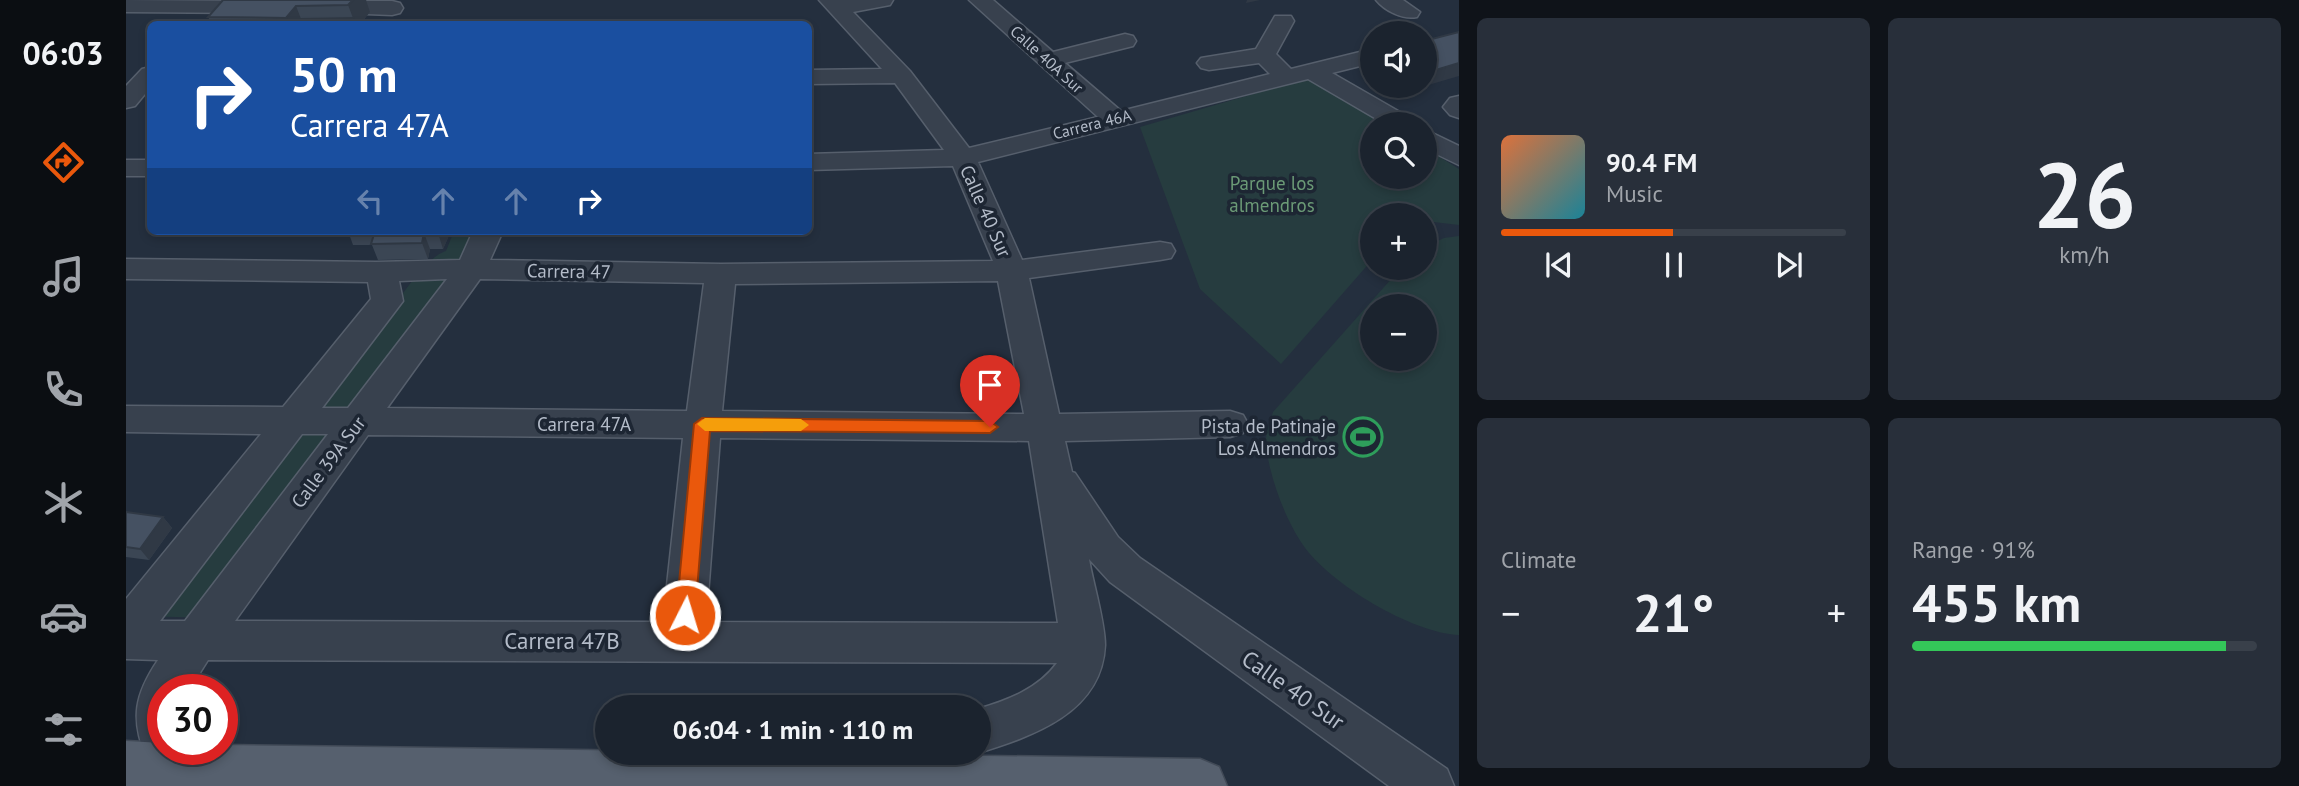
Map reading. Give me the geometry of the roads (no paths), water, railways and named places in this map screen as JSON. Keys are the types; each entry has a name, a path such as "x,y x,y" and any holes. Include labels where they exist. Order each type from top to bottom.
{"main road":[{"path":"238,760 809,780 1200,786"}],"street":[{"path":"835,4 882,0"},
{"name":"Calle 40A Sur","path":"981,0 1114,118"},
{"path":"1387,0 1409,12"},
{"path":"204,21 223,3"},
{"path":"126,6 223,3 391,11"},
{"name":"Calle 40 Sur","path":"835,4 902,76 963,158 1013,271 1083,643 1078,669 1059,695 1018,719 991,727"},
{"path":"1264,55 1283,21"},
{"path":"1047,60 1125,41"},
{"path":"1209,63 1264,55"},
{"path":"1264,55 1287,78"},
{"name":"Carrera 46A","path":"812,162 963,158 1114,118 1360,59"},
{"path":"1313,72 1382,112"},
{"path":"126,101 144,75"},
{"path":"812,77 902,76"},
{"path":"1459,103 1456,107 1459,110"},
{"path":"1437,144 1459,157"},
{"path":"126,168 147,169"},
{"name":"Calle 39A Sur","path":"174,674 196,640 471,270 486,235"},
{"name":"Carrera 47","path":"126,269 721,274 1013,271 1160,251"},
{"path":"126,631 387,301 388,289 383,278 376,272"},
{"path":"683,642 702,424 721,274"},
{"name":"Carrera 47A","path":"126,419 702,424 1047,447 1230,424"},
{"name":"Calle 40 Sur","path":"1047,447 1096,538 1125,570 1430,786"},
{"name":"Carrera 47B","path":"126,640 1083,643"},
{"path":"809,780 860,765"}],"place":[{"name":"Pista de Patinaje Los Almendros","path":"1363,437"}],"park label":[{"name":"Parque los almendros","path":"1272,194"}]}
